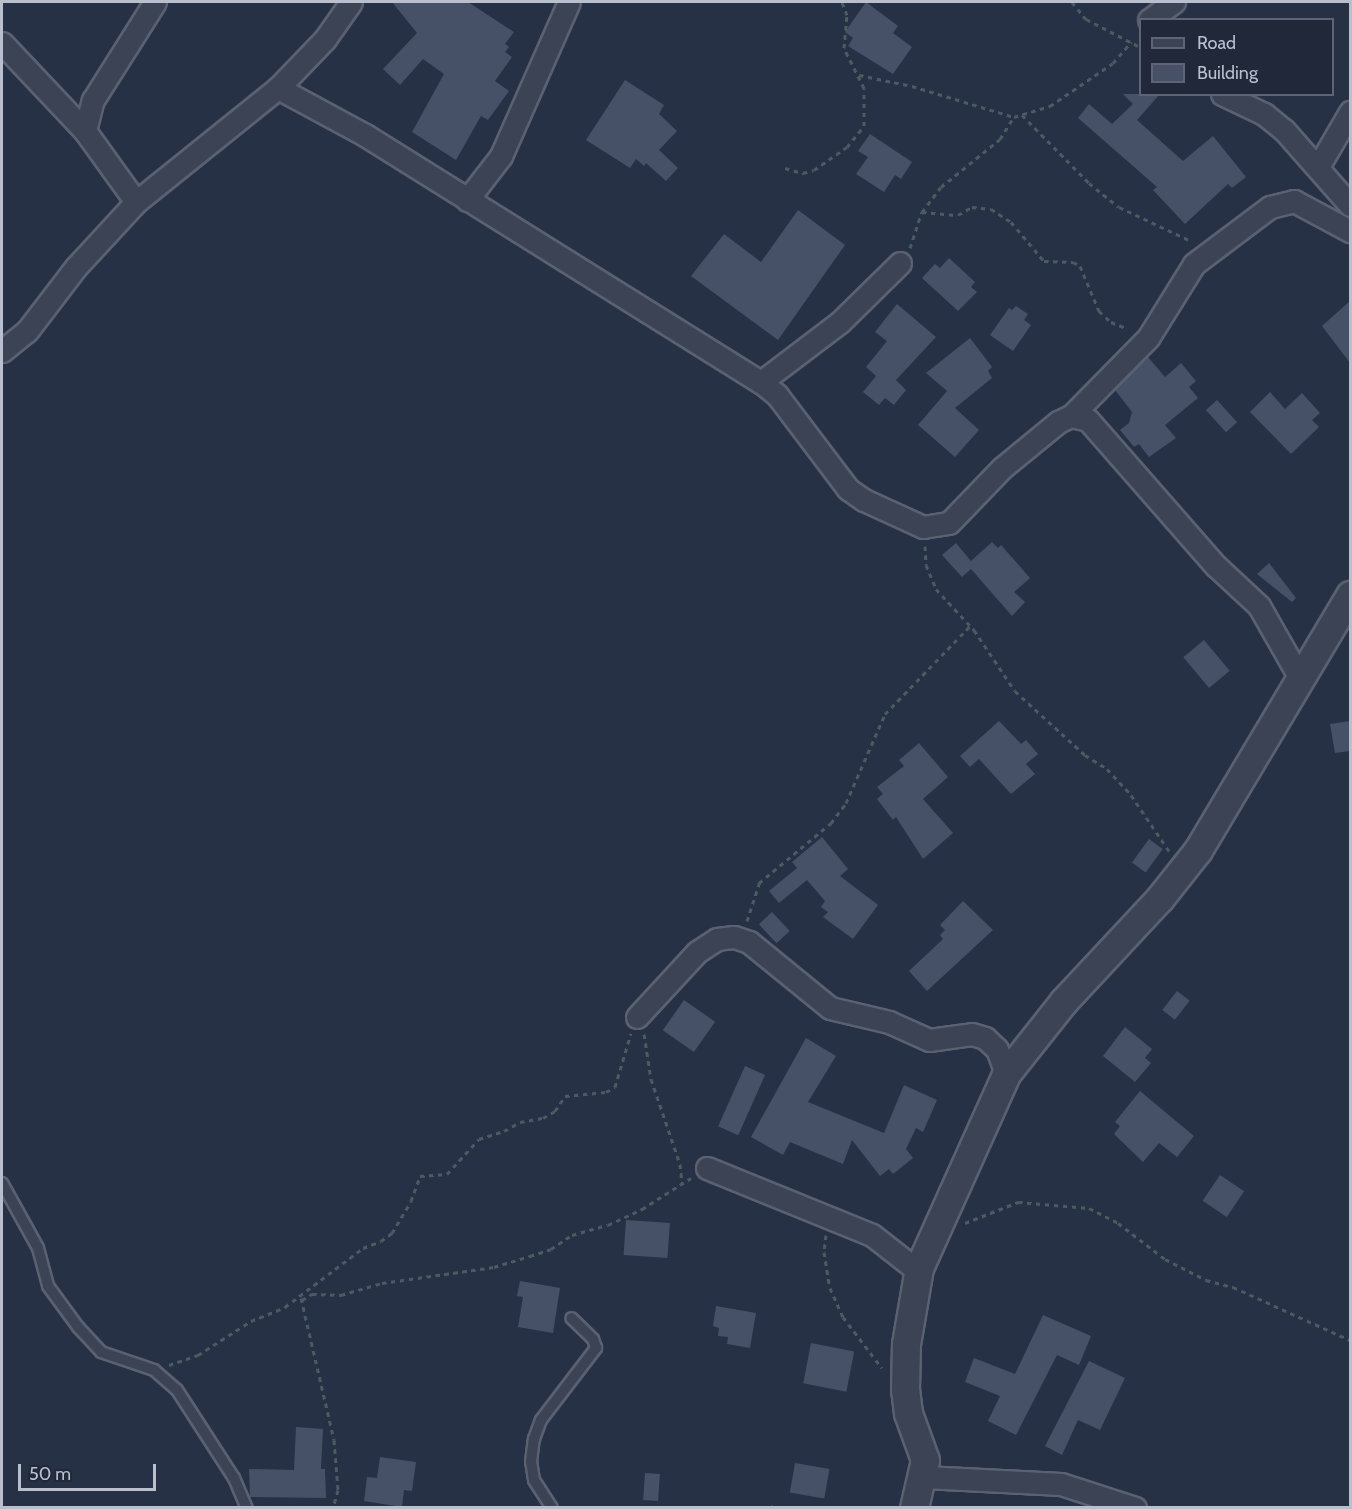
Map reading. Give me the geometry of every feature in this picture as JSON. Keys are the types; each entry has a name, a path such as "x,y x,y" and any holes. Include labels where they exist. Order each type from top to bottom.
{"street":[{"path":"85,131 93,100 155,2"},
{"path":"2,351 27,330 76,267 136,202 278,88 325,39 351,2"},
{"path":"467,200 501,156 569,2"},
{"path":"1152,18 1174,2"},
{"path":"2,43 85,131 136,202"},
{"path":"278,88 364,135 467,200 564,257 737,371 761,382 777,395 848,489 923,527 949,523 1018,453 1071,416 1148,338 1181,281 1194,264 1283,201 1294,201 1350,231"},
{"path":"1226,96 1264,114 1318,167 1350,205"},
{"path":"1318,167 1350,112"},
{"path":"761,382 840,322 900,263"},
{"path":"1071,416 1088,420 1216,566 1259,606 1301,680"},
{"path":"1135,1508 1061,1484 918,1498 923,1446 906,1399 906,1344 918,1271 1006,1074 1063,1002 1186,865 1301,680 1350,595"},
{"path":"636,1020 697,952 717,939 742,940 830,1008 890,1022 929,1040 972,1034 985,1038 997,1049 1006,1074"},
{"path":"707,1168 872,1235 918,1271"}],"lane":[{"path":"2,1183 38,1248 48,1286 78,1328 101,1353 154,1370 177,1390 234,1478 246,1508"},
{"path":"552,1508 534,1480 531,1462 534,1439 541,1419 596,1348 593,1339 571,1318"}],"path":[{"path":"785,168 802,173 814,170 860,135 866,101 859,75 844,48 847,15 842,2"},
{"path":"1072,2 1086,19 1139,46"},
{"path":"859,75 912,86 1014,117 1058,101 1113,63 1131,42"},
{"path":"1022,115 1089,183 1119,207 1170,229 1210,253"},
{"path":"900,263 914,242 922,212 958,170 1000,139 1014,117"},
{"path":"922,212 958,215 972,207 991,209 1011,222 1044,261 1073,262 1080,266 1099,311 1111,322 1148,338"},
{"path":"923,527 926,565 936,589 970,626 1016,691 1085,755 1107,769 1131,795 1156,836 1186,865"},
{"path":"742,940 759,883 831,824 861,777 885,714 970,626"},
{"path":"636,1020 647,1039 651,1079 680,1164 682,1184"},
{"path":"301,1297 363,1248 392,1233 411,1201 420,1176 447,1174 479,1139 504,1131 520,1122 543,1118 555,1111 565,1096 606,1092 615,1087 636,1020"},
{"path":"154,1370 198,1355 251,1321 301,1297 312,1294 341,1295 382,1283 494,1267 550,1249 572,1234 634,1213 707,1168"},
{"path":"933,1236 1018,1202 1089,1208 1118,1223 1165,1259 1206,1280 1233,1287 1350,1340"},
{"path":"829,1219 824,1252 830,1288 843,1317 906,1399"},
{"path":"301,1297 334,1440 338,1490 333,1508"},
{"path":"770,1508 775,1504"}],"building":[{"path":"392,2 468,2 514,32 505,44 509,47 505,52 512,57 495,81 509,91 488,120 481,116 456,160 412,132 444,74 423,59 400,85 383,69 417,33"},
{"path":"866,2 898,26 893,33 912,47 893,74 848,46 853,38 845,32"},
{"path":"625,80 664,105 659,114 677,131 659,150 678,168 666,181 646,163 644,166 636,159 630,168 586,140"},
{"path":"1123,94 1158,96 1137,120 1183,161 1213,136 1246,177 1232,188 1228,184 1185,224 1153,190 1157,187 1078,118 1089,104 1112,124 1133,104"},
{"path":"870,134 912,162 901,179 895,175 884,192 856,174 868,157 858,151"},
{"path":"798,210 845,245 778,340 691,276 724,234 761,262"},
{"path":"949,258 975,282 971,287 977,292 958,311 922,278 935,264 940,268"},
{"path":"1350,301 1350,363 1322,326"},
{"path":"897,304 936,337 896,380 906,390 894,405 885,398 879,405 863,392 876,376 866,367 887,341 875,332"},
{"path":"1016,306 1028,314 1024,320 1031,325 1013,351 990,335 1009,308 1012,310"},
{"path":"970,338 992,367 988,371 992,378 955,408 979,430 955,457 918,425 947,391 926,373"},
{"path":"1148,357 1165,377 1181,363 1196,381 1189,387 1198,398 1165,425 1176,438 1149,457 1139,444 1134,447 1120,430 1129,423 1132,412 1115,390"},
{"path":"1270,392 1285,409 1302,393 1320,413 1312,420 1319,427 1291,454 1250,412"},
{"path":"1217,400 1237,422 1226,432 1206,410"},
{"path":"992,542 998,548 1001,545 1030,578 1014,592 1025,602 1012,616 971,569 962,577 942,555 956,543 971,561"},
{"path":"1269,563 1296,598 1292,602 1257,574"},
{"path":"1204,640 1230,671 1209,688 1183,657"},
{"path":"999,721 1021,744 1026,740 1038,754 1026,764 1035,774 1011,794 979,759 970,767 960,756"},
{"path":"1350,721 1350,751 1335,753 1330,724"},
{"path":"919,743 948,777 923,799 953,833 923,859 896,817 893,820 877,799 883,794 877,787 904,766 899,760"},
{"path":"822,837 848,869 840,876 878,905 853,939 823,917 828,912 821,907 825,901 807,880 779,903 769,891 797,868 792,862"},
{"path":"1149,839 1163,849 1146,872 1132,862"},
{"path":"963,901 993,930 927,991 909,971 943,939 940,935 945,930 940,925"},
{"path":"772,912 790,931 777,943 759,924"},
{"path":"1177,991 1190,1001 1175,1020 1162,1010"},
{"path":"684,1000 715,1022 694,1052 663,1030"},
{"path":"1125,1027 1152,1049 1145,1058 1151,1063 1135,1082 1103,1056"},
{"path":"806,1038 836,1056 808,1102 884,1133 904,1085 937,1100 923,1132 916,1128 906,1149 913,1158 893,1174 889,1169 880,1176 852,1140 843,1164 790,1142 783,1155 751,1137"},
{"path":"745,1066 765,1075 738,1135 718,1126"},
{"path":"1140,1091 1194,1136 1177,1157 1159,1143 1143,1162 1114,1134 1120,1126 1115,1122"},
{"path":"1220,1175 1244,1191 1227,1217 1203,1201"},
{"path":"626,1220 670,1223 667,1258 624,1255"},
{"path":"520,1281 560,1288 553,1333 518,1327 523,1297 517,1296"},
{"path":"716,1306 756,1313 750,1348 727,1344 728,1337 718,1336 719,1328 713,1326"},
{"path":"1043,1315 1091,1336 1079,1365 1057,1355 1016,1435 988,1421 1000,1396 965,1382 974,1358 1015,1374"},
{"path":"811,1343 854,1351 846,1392 803,1383"},
{"path":"1089,1361 1125,1378 1100,1430 1078,1420 1062,1455 1045,1446"},
{"path":"296,1427 323,1429 321,1469 325,1469 326,1498 250,1497 249,1469 294,1470"},
{"path":"380,1457 416,1462 412,1491 404,1490 402,1507 364,1501 367,1477 377,1478"},
{"path":"795,1463 829,1469 824,1499 790,1493"},
{"path":"645,1473 660,1474 658,1501 643,1500"}]}
